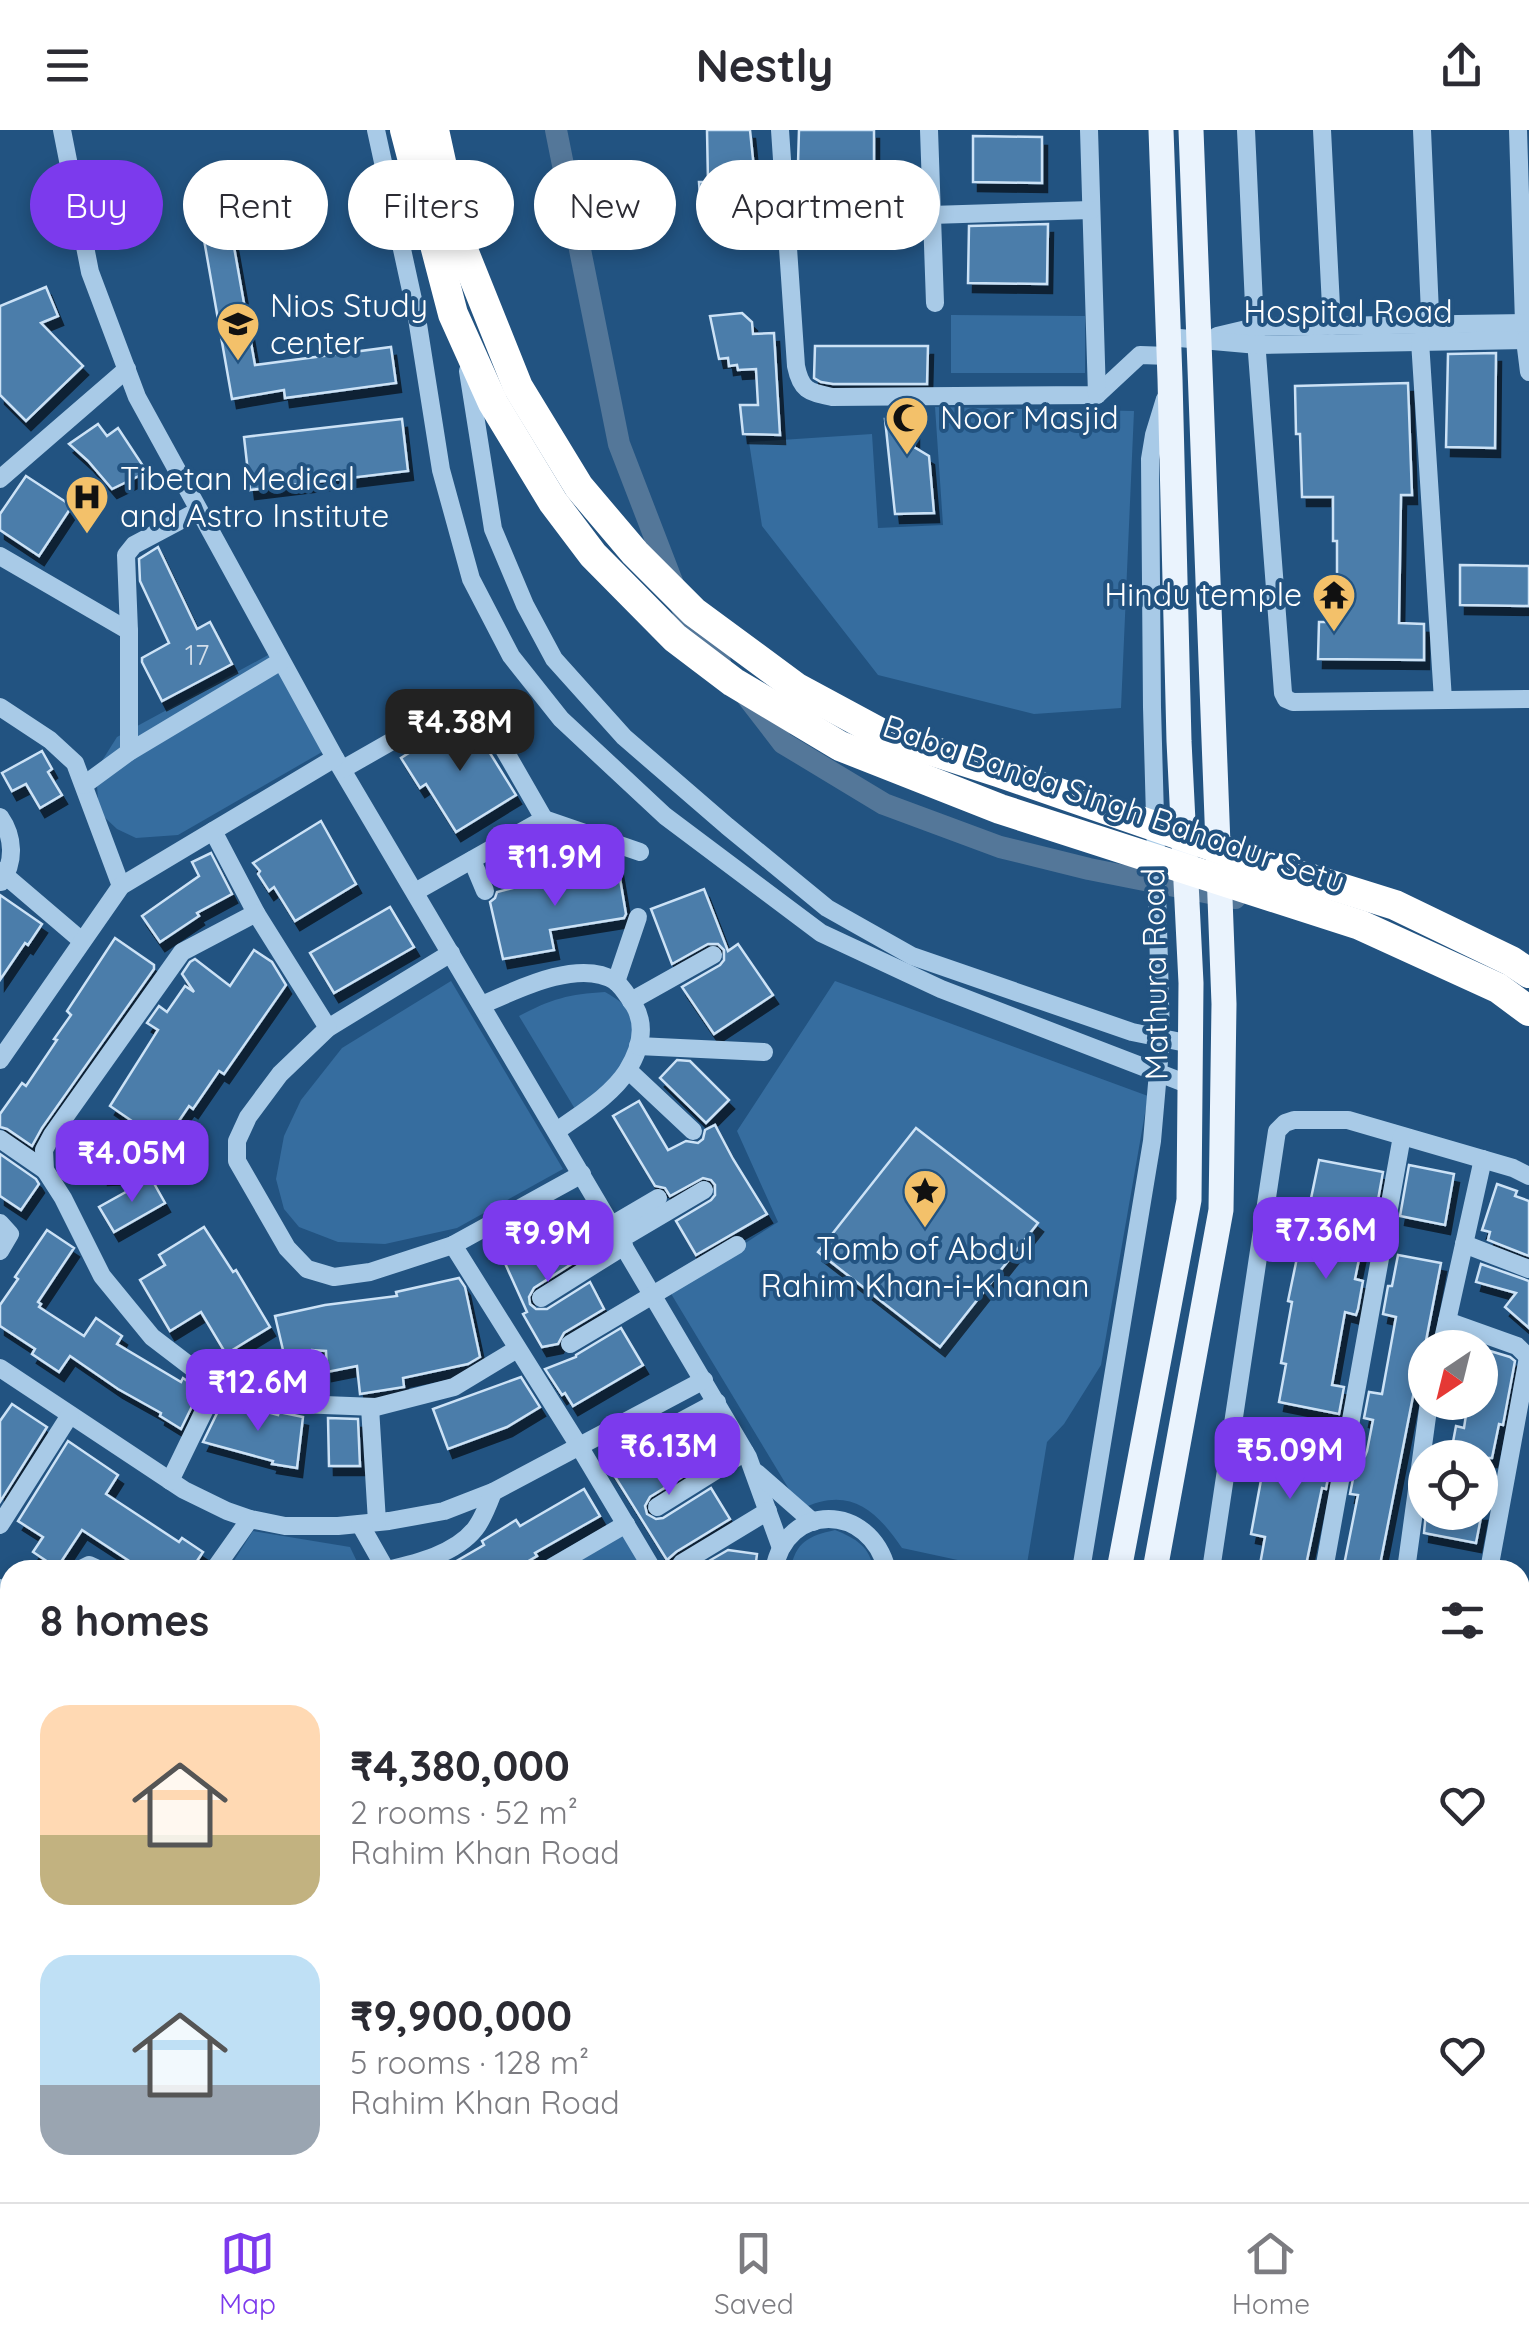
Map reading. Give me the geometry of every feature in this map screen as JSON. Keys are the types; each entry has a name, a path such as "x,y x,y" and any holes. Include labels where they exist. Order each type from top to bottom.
{"highway":[{"name":"Baba Banda Singh Bahadur Setu","path":"405,130 453,314 493,403 553,502 593,555 676,638 733,682 840,746 1000,809 1360,926 1498,988 1529,1011"},
{"name":"Baba Banda Singh Bahadur Setu","path":"434,130 458,236 518,387 579,486 634,553 694,612 798,688 886,736 1395,905 1529,973"}],"main road":[{"name":"Mathura Road","path":"1121,1560 1189,1200 1192,983 1179,741 1161,130"},
{"name":"Mathura Road","path":"1156,1560 1221,1210 1224,1004 1191,130"}],"street":[{"path":"62,130 90,272 137,397 339,764 717,1402 749,1461 780,1548"},
{"path":"376,130 416,318 441,470 471,579 510,656 561,719 665,816 821,933 940,990 1190,1086"},
{"path":"423,130 493,529 524,605 554,659 624,737 827,908 912,956 1132,1032 1191,1044"},
{"path":"780,130 799,382 811,392 832,397 1097,395 1088,130"},
{"path":"928,130 929,160"},
{"path":"1246,130 1282,693 1292,702 1529,699"},
{"path":"1322,130 1332,326"},
{"path":"1422,130 1443,700"},
{"path":"1518,130 1529,372"},
{"path":"940,216 1091,210"},
{"path":"933,250 935,303"},
{"path":"1257,336 1332,326 1428,336"},
{"name":"Hospital Road","path":"1097,395 1140,354 1169,358 1198,340 1527,331"},
{"path":"1083,1560 1152,1141 1161,1038 1150,459 1169,358"},
{"path":"0,479 127,370"},
{"path":"128,752 126,555 134,544 198,511"},
{"path":"0,556 129,631"},
{"path":"84,785 128,752 281,661"},
{"path":"3,1050 121,886 213,831 464,700 478,704 544,819 640,852"},
{"path":"0,708 74,763 121,886"},
{"path":"0,817 12,848 2,876 82,941"},
{"path":"415,892 544,819"},
{"path":"213,831 256,913 328,1028"},
{"path":"472,860 485,891"},
{"path":"45,1170 44,1150 52,1135 182,952 256,913"},
{"path":"616,982 638,917"},
{"path":"451,953 328,1028 280,1074 248,1117 237,1141 237,1161 287,1248 307,1269 334,1276 370,1272 453,1245 582,1174"},
{"path":"631,1002 713,955"},
{"path":"482,1006 530,984 573,974 604,976 616,982 631,1002 642,1024 638,1046 625,1074 602,1098 557,1131"},
{"path":"638,1046 764,1052"},
{"path":"625,1074 686,1130"},
{"path":"1213,1560 1277,1130 1294,1120 1348,1120 1529,1176"},
{"path":"1326,1560 1402,1136"},
{"path":"0,1139 45,1170 102,1276 152,1337 207,1379 298,1404 370,1407 454,1387 517,1349"},
{"path":"1445,1330 1483,1160"},
{"path":"619,1237 704,1190"},
{"path":"541,1298 619,1237 658,1198"},
{"path":"0,1223 10,1234 0,1251"},
{"path":"570,1344 737,1244"},
{"path":"1464,1244 1529,1269"},
{"path":"453,1245 647,1560"},
{"path":"1447,1321 1517,1346 1529,1357 1490,1560"},
{"path":"0,1368 170,1482 228,1511 284,1526 338,1526 444,1511 493,1492 704,1380"},
{"path":"170,1482 218,1382"},
{"path":"626,1421 631,1449 717,1402"},
{"path":"370,1407 369,1523 383,1560"},
{"path":"0,1526 70,1415"},
{"path":"1407,1560 1427,1420"},
{"path":"656,1507 749,1461"},
{"path":"749,1461 813,1522"},
{"path":"428,1560 477,1527 493,1492"},
{"path":"688,1560 768,1511"},
{"path":"221,1560 250,1519"},
{"path":"777,1560 780,1548 793,1533 824,1519 859,1526 872,1537 885,1560"},
{"path":"564,1560 626,1524"}],"shaded area":[{"path":"951,315 1085,316 1085,373 951,373"},
{"path":"935,407 1134,411 1121,708 1034,714 878,675 762,526 749,442 872,434 878,528 943,525"},
{"path":"270,654 322,752 178,835 136,838 117,829 99,812 100,764 117,737"},
{"path":"451,981 563,1169 457,1228 385,1244 338,1242 299,1227 284,1209 276,1179 284,1136 301,1100 342,1048"},
{"path":"835,981 1148,1096 1101,1365 1064,1424 1047,1442 1028,1560 958,1560 902,1548 871,1512 846,1501 818,1502 801,1509 670,1292 778,1222 737,1131"},
{"path":"605,992 632,1014 634,1038 610,1082 575,1109 519,1016 560,998"},
{"path":"835,1530 849,1536 861,1544 870,1560 794,1560 805,1542"},
{"path":"253,1531 350,1547 356,1560 234,1560"},
{"path":"621,1533 638,1560 576,1560"}],"building":[{"path":"707,130 750,130 753,160 708,160"},
{"path":"799,130 874,130 874,160 798,160"},
{"path":"973,136 1042,137 1042,183 973,182"},
{"path":"1048,224 1047,284 968,283 969,226"},
{"path":"206,250 235,250 255,365 391,347 396,383 285,398 284,390 232,399"},
{"path":"46,287 58,316 41,323 83,366 26,421 0,395 0,306"},
{"path":"742,313 752,322 753,334 774,333 780,435 743,434 740,405 758,405 756,369 738,370 737,365 729,366 728,358 719,359 710,316"},
{"path":"815,346 928,346 927,384 821,382 814,378"},
{"path":"1496,353 1495,448 1446,447 1448,354"},
{"path":"1408,383 1412,495 1401,495 1399,623 1424,624 1424,660 1318,659 1319,622 1337,622 1337,541 1333,541 1333,497 1302,497 1295,386"},
{"path":"914,418 914,447 929,456 934,513 895,514 885,419"},
{"path":"402,419 408,471 250,490 244,437"},
{"path":"98,424 107,436 118,428 147,472 112,489 69,444"},
{"path":"26,476 72,506 39,556 0,530 0,514"},
{"path":"158,547 197,629 210,622 232,664 162,701 142,658 169,643 140,581 139,559"},
{"path":"1460,565 1529,566 1529,606 1460,605"},
{"path":"467,716 516,795 456,832 426,784 420,788 401,758"},
{"path":"42,751 52,769 48,772 62,795 40,808 26,784 12,791 2,773"},
{"path":"321,821 356,884 295,921 274,887 269,891 253,863"},
{"path":"211,853 232,894 197,913 199,916 160,942 142,916 199,876 192,862"},
{"path":"618,867 624,918 550,930 554,950 503,959 490,902 497,892"},
{"path":"704,889 728,951 738,944 773,995 714,1034 682,987 720,965 724,950 718,944 708,944 672,964 651,909"},
{"path":"0,895 42,924 0,980"},
{"path":"390,907 414,947 334,993 310,953"},
{"path":"115,938 154,965 154,969 32,1146 0,1127 0,1114 22,1083 26,1086 57,1040 54,1039 71,1015 67,1011"},
{"path":"254,950 272,962 286,985 224,1074 219,1071 164,1143 110,1106 158,1030 147,1023 159,1006 167,1012 185,986 194,992 182,974 190,962 195,959 230,986"},
{"path":"677,1060 690,1061 729,1100 706,1123 660,1078"},
{"path":"639,1101 668,1150 686,1141 698,1143 705,1130 715,1125 767,1214 696,1255 676,1221 711,1200 715,1185 703,1178 670,1196 665,1188 655,1186 613,1116"},
{"path":"916,1128 1038,1223 940,1347 818,1252"},
{"path":"144,1145 146,1174 103,1176 102,1147"},
{"path":"0,1154 39,1184 21,1210 0,1196"},
{"path":"1319,1160 1383,1172 1376,1211 1369,1210 1355,1279 1363,1281 1358,1309 1356,1315 1345,1312 1332,1385 1344,1387 1339,1414 1279,1402 1286,1364 1281,1363 1292,1302 1288,1301 1298,1253 1294,1252 1302,1207 1309,1208"},
{"path":"1409,1165 1454,1174 1445,1225 1400,1216"},
{"path":"151,1178 165,1203 114,1232 99,1207"},
{"path":"1497,1184 1517,1191 1515,1196 1529,1201 1529,1256 1488,1240 1490,1232 1482,1230"},
{"path":"556,1225 573,1263 534,1288 530,1304 536,1309 547,1309 590,1282 604,1309 564,1333 558,1344 542,1347 523,1314 527,1312 499,1250"},
{"path":"204,1227 233,1272 236,1270 270,1327 226,1354 201,1312 170,1331 140,1280 165,1265 159,1255"},
{"path":"47,1230 74,1248 38,1302 39,1307 84,1336 96,1318 122,1336 117,1344 200,1390 181,1429 70,1356 59,1372 32,1354 35,1349 0,1326 0,1305"},
{"path":"1398,1255 1441,1263 1428,1330 1408,1330 1408,1420 1381,1560 1345,1560 1358,1495 1350,1494 1358,1454 1365,1456 1373,1420 1364,1418 1369,1392 1382,1394 1396,1317 1383,1314 1388,1286 1392,1286"},
{"path":"1481,1264 1529,1281 1529,1328 1505,1307 1516,1293 1476,1282"},
{"path":"459,1278 465,1287 480,1357 468,1364 403,1378 404,1387 360,1394 357,1366 327,1372 326,1351 312,1350 308,1376 290,1380 275,1316 397,1296 396,1292"},
{"path":"621,1328 643,1365 573,1406 545,1369 576,1357"},
{"path":"1498,1353 1510,1357 1515,1361 1503,1425 1499,1424 1496,1440 1453,1440 1456,1426 1464,1428 1465,1420 1498,1420"},
{"path":"521,1377 540,1407 507,1427 448,1449 433,1409"},
{"path":"222,1403 303,1417 297,1468 203,1442"},
{"path":"12,1404 47,1427 0,1502 0,1421"},
{"path":"328,1418 358,1419 360,1466 329,1466"},
{"path":"1269,1437 1333,1449 1307,1560 1261,1560 1265,1537 1251,1534"},
{"path":"677,1438 695,1469 650,1497 645,1506 647,1514 663,1518 711,1488 730,1519 667,1560 609,1467 615,1463 628,1464"},
{"path":"68,1441 118,1475 106,1494 179,1542 182,1538 203,1552 198,1560 128,1560 82,1530 62,1560 45,1560 33,1552 43,1537 18,1521"},
{"path":"584,1489 600,1516 535,1553 537,1556 530,1560 458,1560 516,1520 520,1526"},
{"path":"1424,1530 1479,1530 1476,1543"},
{"path":"728,1550 757,1554 756,1560 711,1560"}],"waterway":[{"path":"556,130 619,444 686,618 720,662"},
{"path":"746,695 783,743 884,804 1000,847 1235,898"}],"place":[{"name":"Nios Study center","path":"238,362"},
{"name":"Noor Masjid","path":"907,456"},
{"name":"Tibetan Medical and Astro Institute","path":"87,535"},
{"name":"Hindu temple","path":"1334,633"},
{"name":"Tomb of Abdul Rahim Khan-i-Khanan","path":"925,1229"}]}
